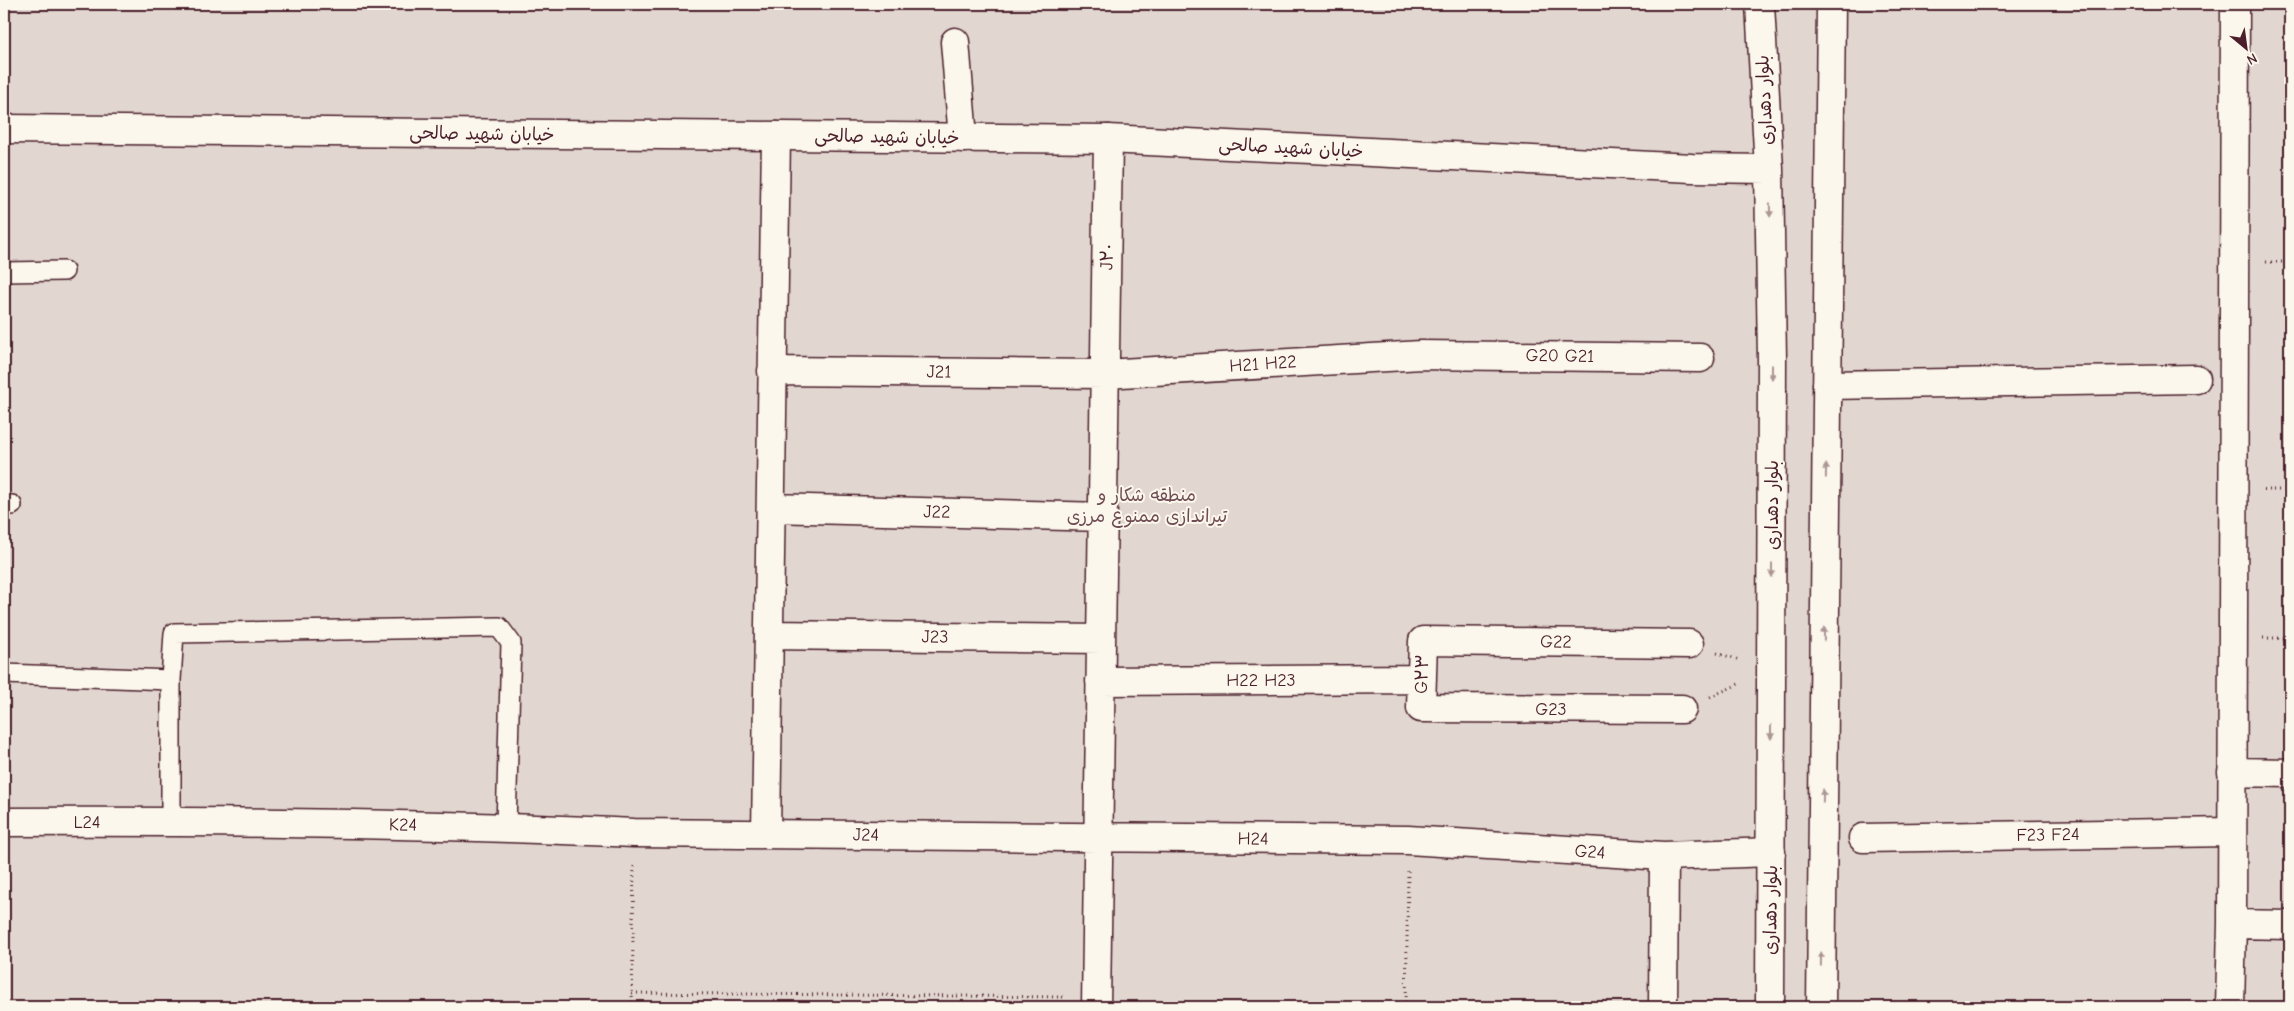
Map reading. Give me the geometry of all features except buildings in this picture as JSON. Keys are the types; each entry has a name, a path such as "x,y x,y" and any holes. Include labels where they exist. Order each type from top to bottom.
{"street":[{"name":"بلوار دهداری","path":"1760,4 1769,169 1772,359 1772,852 1770,1007"},
{"path":"1821,1007 1831,4"},
{"path":"2230,1007 2232,924 2235,4"},
{"path":"955,42 963,138"},
{"name":"خیابان شهید صالحی","path":"4,129 1108,139 1692,168 1769,169"},
{"path":"766,834 776,136"},
{"name":"J۲۰","path":"1096,1002 1108,139"},
{"name":"H21 H22","path":"1105,374 1421,354"},
{"name":"G20 G21","path":"1421,354 1700,358"},
{"name":"J21","path":"772,371 1105,374"},
{"path":"1827,385 2196,379"},
{"name":"J22","path":"771,508 1103,516"},
{"name":"J23","path":"769,635 1101,639"},
{"name":"G22","path":"1423,641 1689,644"},
{"name":"G۲۳","path":"1421,708 1423,641"},
{"name":"H22 H23","path":"1100,681 1422,679"},
{"name":"G23","path":"1421,708 1682,709"},
{"path":"2232,772 2290,773"},
{"name":"L24","path":"4,822 171,821"},
{"name":"K24","path":"171,821 506,827 634,833"},
{"name":"F23 F24","path":"1863,838 2232,832"},
{"name":"J24","path":"634,833 1098,837"},
{"name":"H24","path":"1098,837 1408,840"},
{"name":"G24","path":"1408,840 1664,856 1772,852"},
{"path":"1663,1007 1664,856"},
{"path":"2232,924 2290,925"}],"lane":[{"path":"4,272 64,270"},
{"path":"171,821 171,680 174,633 499,627 511,644 506,827"},
{"path":"4,674 171,680"}],"path":[{"path":"1689,644 1771,670"},
{"path":"1682,709 1771,670"},
{"path":"632,1007 634,833"},
{"path":"1406,1007 1408,840"},
{"path":"632,993 1096,1002"}],"green space":[{"name":"منطقه شکار و تیراندازی ممنوع مرزی","path":"4,4 2290,4 2290,1007 4,1007"}]}
